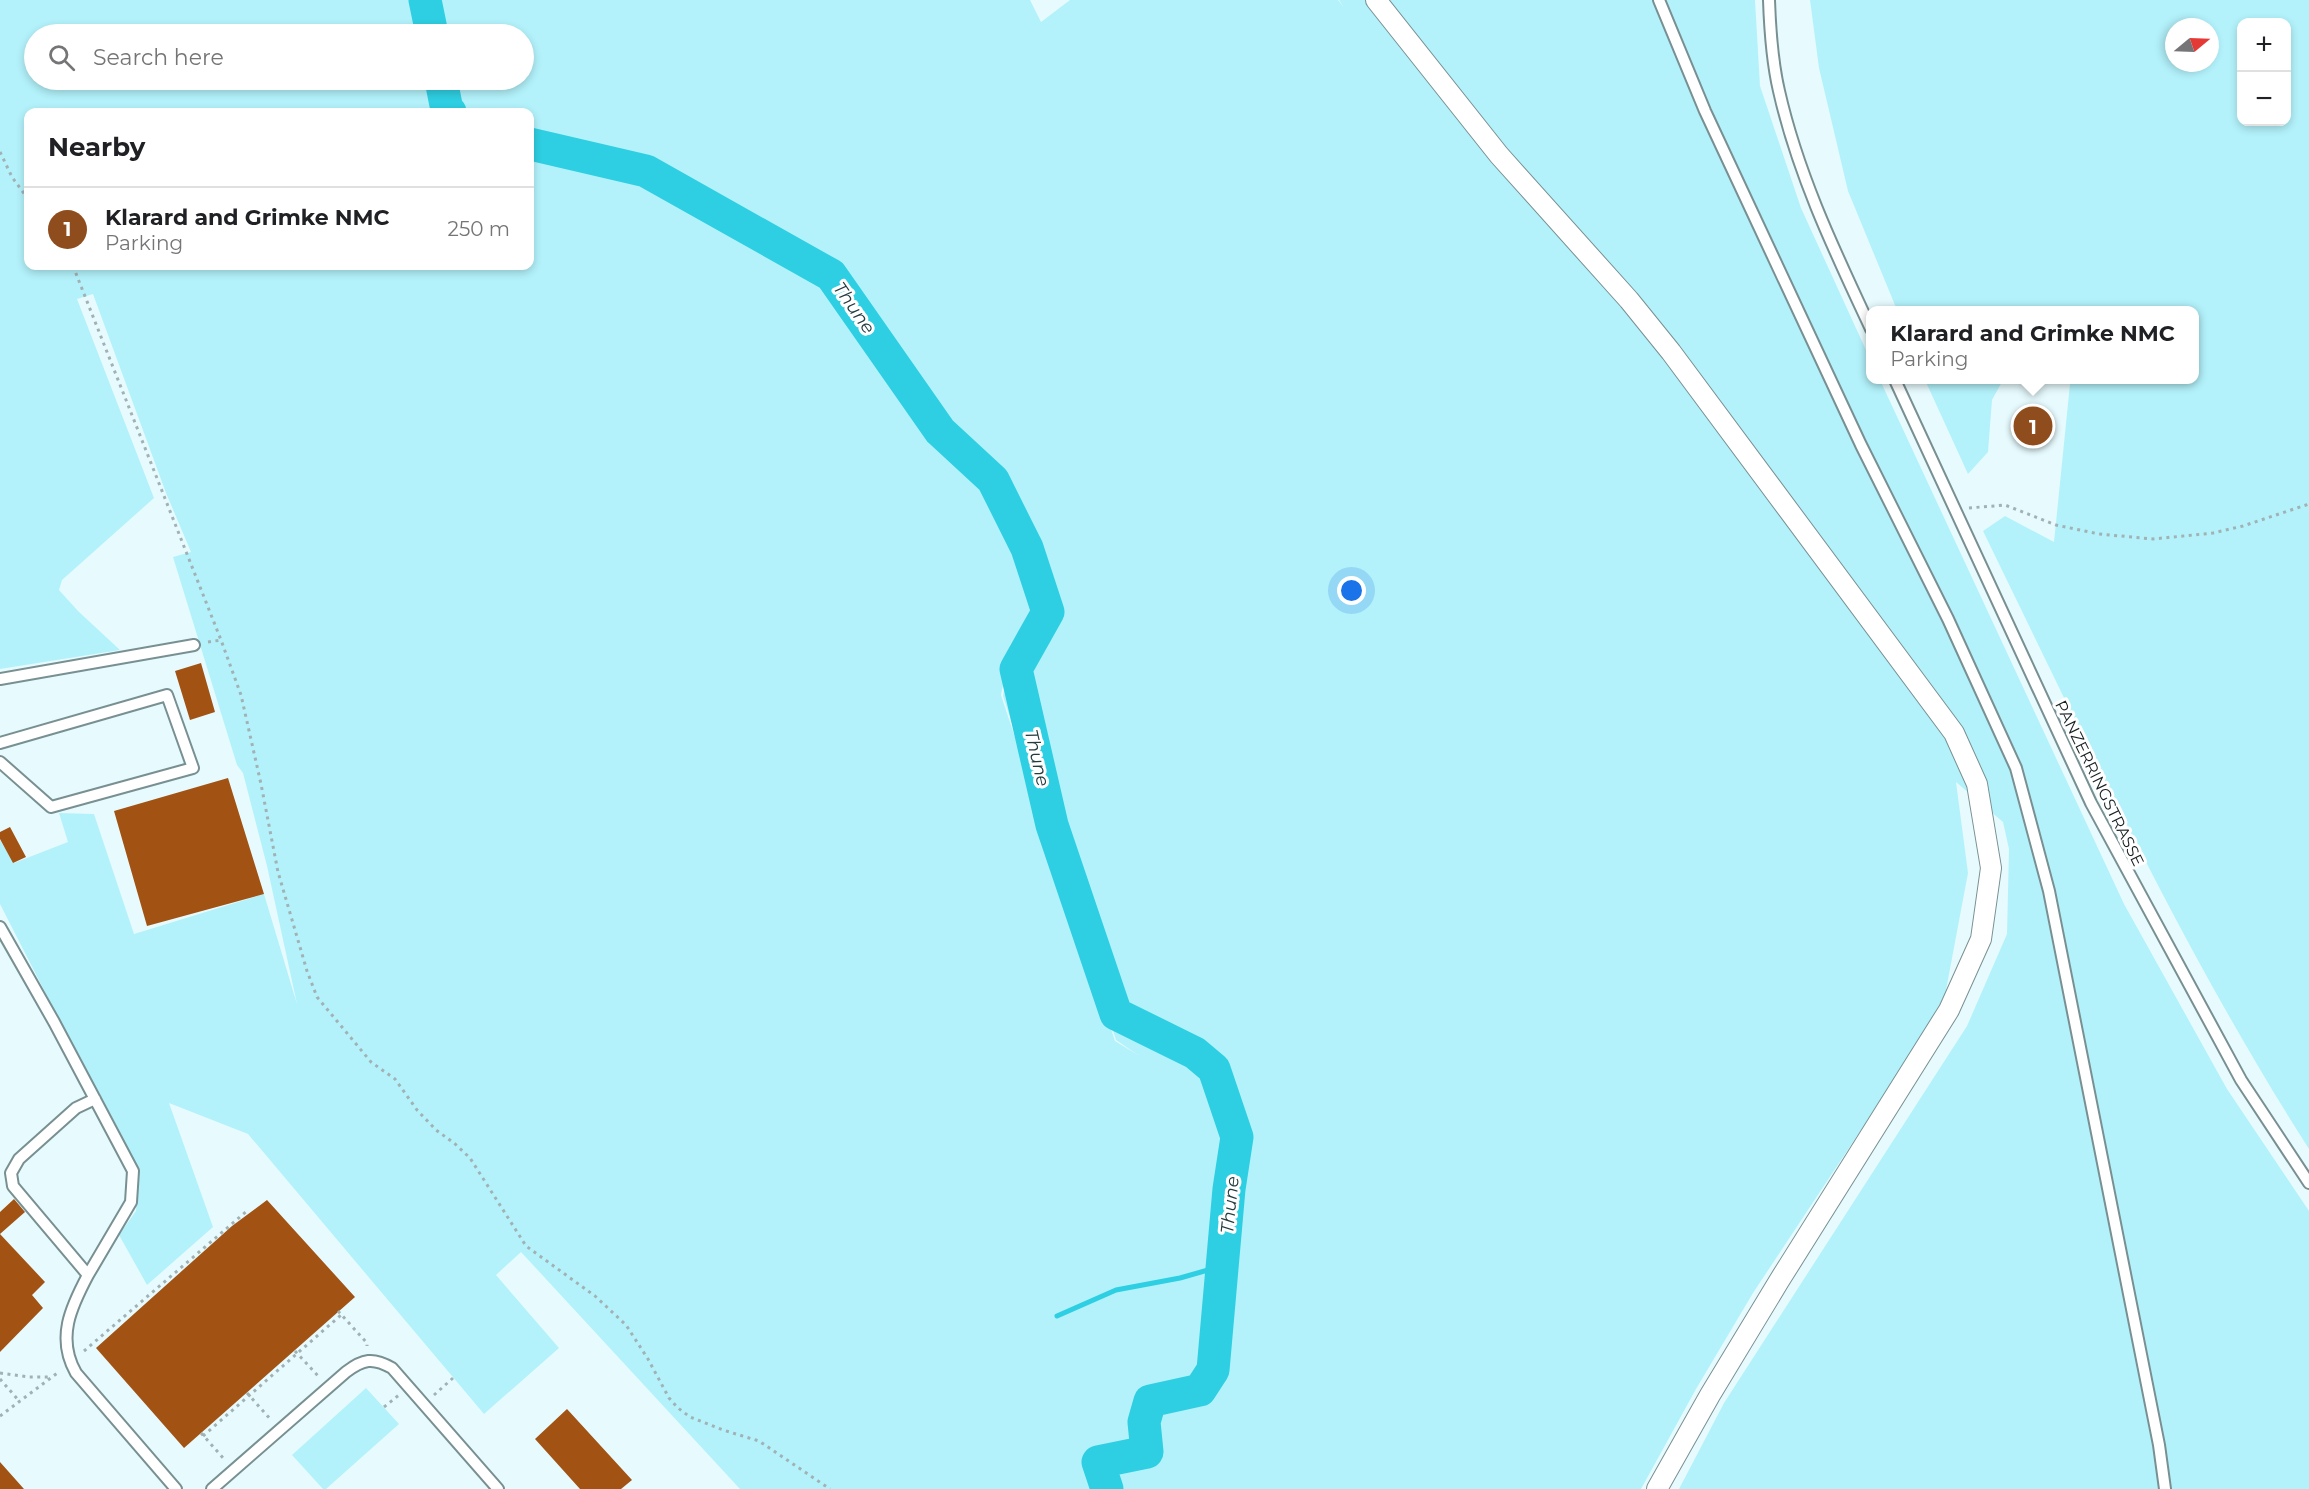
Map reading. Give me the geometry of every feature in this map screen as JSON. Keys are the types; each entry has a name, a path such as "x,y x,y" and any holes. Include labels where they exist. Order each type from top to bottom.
{"street":[{"path":"1376,0 1499,155 1629,300 1671,352 1953,733 1977,784 1991,868 1981,939 1949,1010 1779,1281 1710,1395 1658,1489"}],"lane":[{"path":"1659,0 1705,111 1862,445 1948,619 2016,768 2049,891 2159,1445 2165,1489"},
{"path":"1769,0 1771,39 1779,90 1799,162 1822,225 1866,318"},
{"name":"PANZERRINGSTRASSE","path":"1896,384 2091,803 2241,1080 2309,1183"},
{"path":"0,679 194,645"},
{"path":"0,743 167,695 193,768 51,807 0,762"},
{"path":"0,927 54,1022 133,1171 131,1202 73,1303 66,1325 65,1340 70,1363 76,1373 176,1489"},
{"path":"88,1275 13,1186 11,1173 18,1159 40,1139 76,1108 95,1099"},
{"path":"212,1489 356,1364 379,1361 392,1368 498,1489"}],"path":[{"path":"0,152 12,177 24,194"},
{"path":"75,270 241,695 278,872 307,971 317,997 371,1062 395,1079 417,1110 435,1130 470,1158 526,1246 595,1296 626,1325 669,1398 678,1408 690,1417 759,1441 830,1489"},
{"path":"1954,509 2005,505 2056,525 2099,534 2153,539 2213,533 2243,526 2309,504"},
{"path":"0,1416 70,1363 248,1210"},
{"path":"338,1311 367,1343 369,1361"},
{"path":"234,1470 202,1435 341,1315"},
{"path":"296,1352 328,1387"},
{"path":"0,1373 29,1377 53,1377"},
{"path":"424,1405 453,1378"},
{"path":"0,1379 20,1402"},
{"path":"248,1394 280,1430"}],"shaded area":[{"path":"0,0 1030,0 1041,22 1070,0 1338,0 1343,6 1339,0 1755,0 1760,86 1801,208 1866,350 1866,384 1882,384 2124,904 2227,1089 2309,1211 2309,1489 1679,1489 1724,1403 1967,1026 2007,934 2009,849 2003,822 1956,782 1968,873 1943,1006 1753,1293 1696,1389 1641,1489 740,1489 521,1252 496,1275 559,1348 484,1414 248,1134 169,1103 213,1227 147,1285 119,1235 136,1211 138,1174 0,904 0,840 14,863 68,842 59,813 94,814 134,934 264,894 297,1004 267,866 243,773 237,765 173,557 191,552 166,493 93,294 77,299 154,498 62,580 59,590 120,650 0,669","holes":["1012,638 1003,696 1116,1040 1138,1055 1115,1041 1001,695"]},
{"path":"1810,0 2309,0 2309,1149 2219,999 2177,922 1983,531 2005,516 2054,542 2070,384 2199,384 2199,306 1895,306 1848,191 1819,68"},
{"path":"1927,384 2001,384 1992,400 1988,452 1968,474"},
{"path":"366,1388 399,1424 326,1489 323,1489 292,1455"}],"building":[{"path":"201,663 215,712 190,720 175,671"},
{"path":"228,778 264,894 147,926 114,811"},
{"path":"10,827 26,857 13,863 0,839 0,832"},
{"path":"14,1199 25,1212 0,1234 0,1212"},
{"path":"267,1200 355,1297 184,1448 96,1348 232,1226"},
{"path":"0,1234 45,1282 32,1295 43,1308 0,1352"},
{"path":"567,1409 632,1480 621,1489 580,1489 535,1439"},
{"path":"0,1462 24,1489 0,1489"}],"waterway":[{"name":"Thune","path":"425,0 430,24"},
{"name":"Thune","path":"443,90 447,108"},
{"name":"Thune","path":"534,145 646,171 831,275 940,431 993,480 1027,548 1048,612 1016,669 1052,825 1116,1014 1195,1053 1214,1069 1237,1137 1229,1189 1213,1370 1200,1390 1150,1401 1144,1422 1147,1452 1098,1462 1107,1489"},
{"path":"1057,1316 1116,1290 1180,1278 1222,1266"}],"place":[{"name":"Klarard and Grimke NMC","path":"2033,426"}]}
